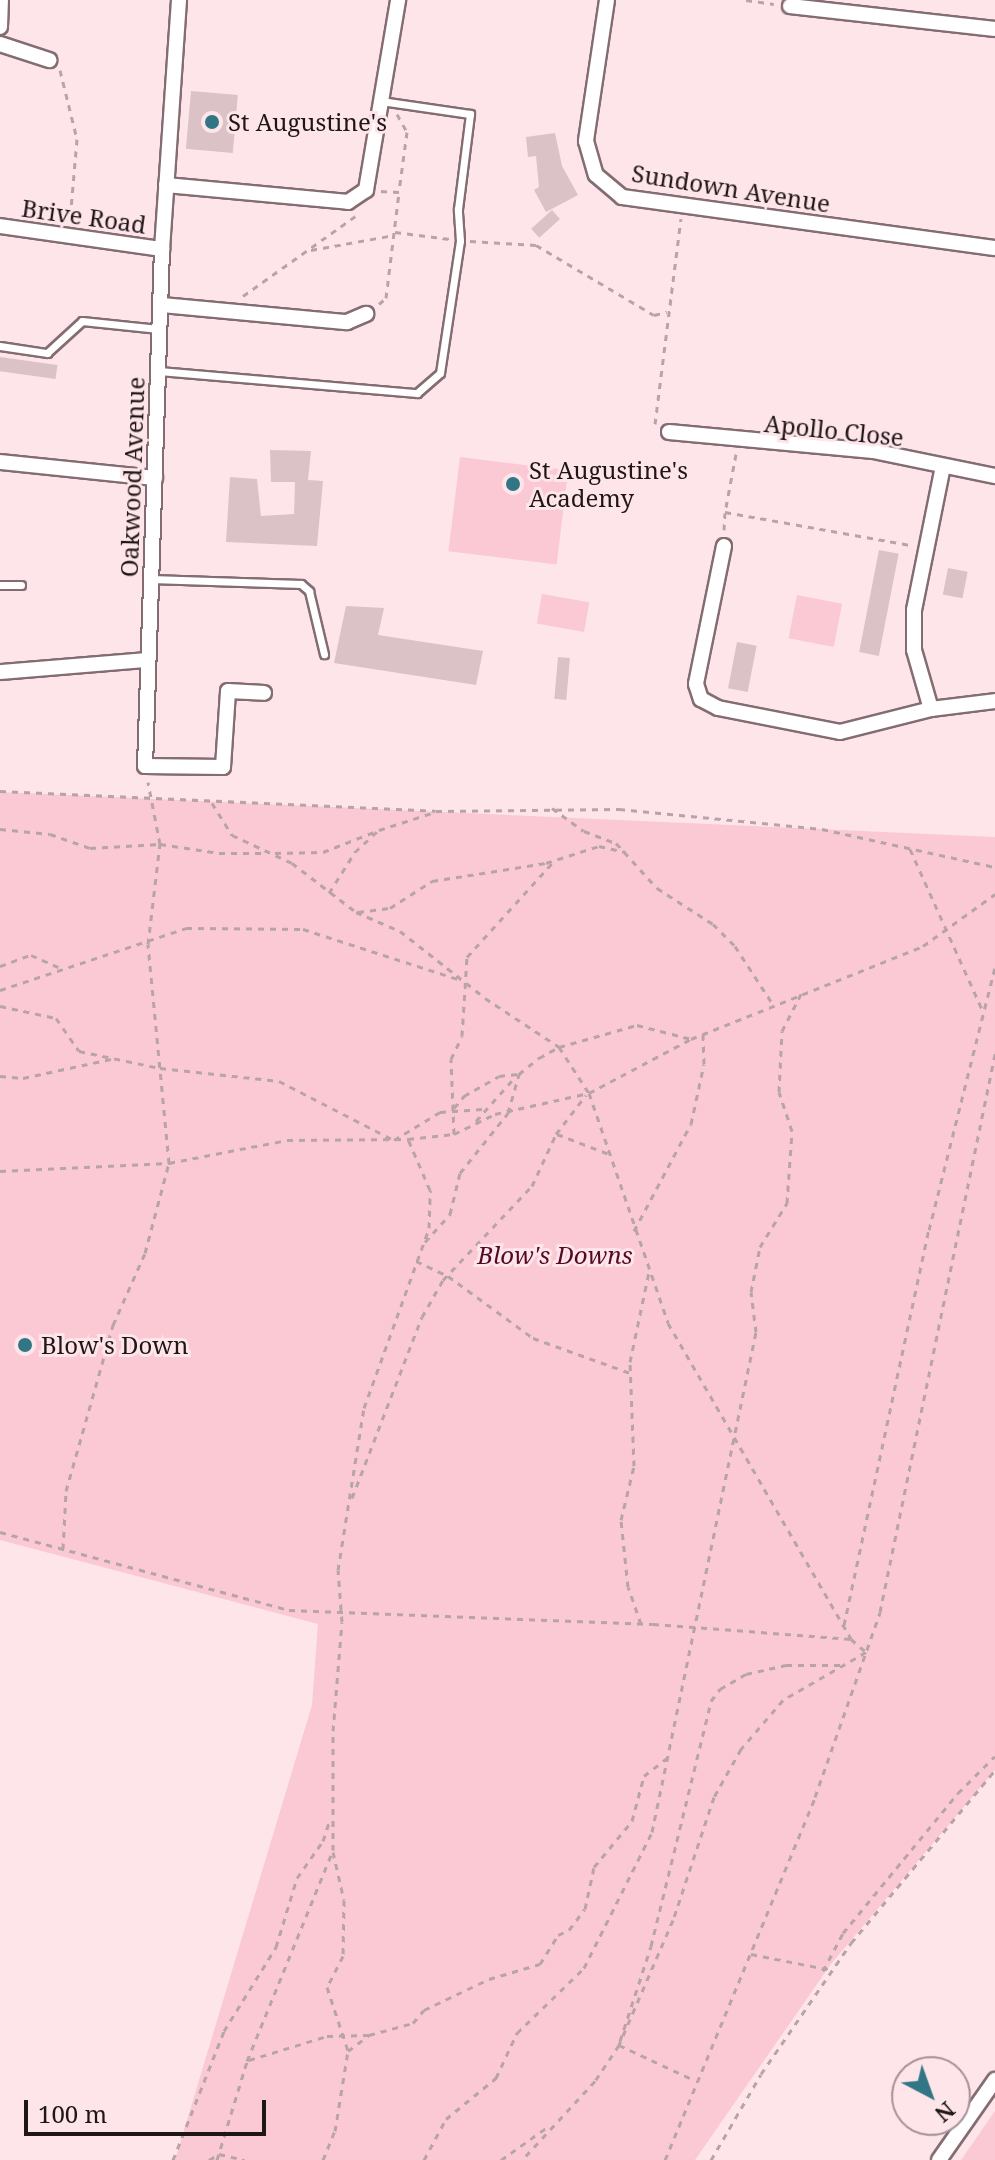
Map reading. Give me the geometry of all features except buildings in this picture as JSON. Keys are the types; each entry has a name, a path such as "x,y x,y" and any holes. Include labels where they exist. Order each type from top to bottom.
{"street":[{"path":"0,27 1,0"},
{"name":"Oakwood Avenue","path":"145,766 162,249 179,0"},
{"path":"166,185 348,202 366,190 398,0"},
{"name":"Sundown Avenue","path":"607,0 586,141 596,175 622,197 995,248"},
{"path":"790,6 995,29"},
{"path":"0,44 49,60"},
{"name":"Brive Road","path":"0,226 162,249"},
{"path":"162,305 347,322 366,314"},
{"name":"Apollo Close","path":"669,432 739,442 873,451 995,476"},
{"path":"0,462 155,478"},
{"path":"931,709 914,650 914,610 943,466"},
{"path":"724,546 696,684 701,699 718,708 840,732 931,709 995,701"},
{"path":"0,672 147,660"},
{"path":"145,766 223,767 228,691 264,693"},
{"path":"939,2160 995,2080"}],"lane":[{"path":"158,371 417,393 440,373 460,241 458,209 470,114 381,101"},
{"path":"0,346 47,353 82,321 161,329"},
{"path":"150,578 301,584 309,591 324,654"},
{"path":"0,585 21,585"}],"path":[{"path":"746,0 790,6"},
{"path":"49,60 60,68 77,139 68,236"},
{"path":"366,314 386,298 407,132 395,111 397,102"},
{"path":"222,310 357,216 366,190 399,192"},
{"path":"669,432 653,423 683,207"},
{"path":"308,250 394,233 460,241 536,245 654,315 667,312"},
{"path":"724,546 725,512 739,442"},
{"path":"725,512 927,548"},
{"path":"63,1549 66,1491 113,1325 145,1253 169,1163 148,944 160,844 145,766"},
{"path":"0,791 151,802 436,811 619,809 822,829 995,867"},
{"path":"212,803 232,835 270,853 356,912 400,931 465,983 559,1047 589,1093 668,1323 851,1639 866,1652"},
{"path":"552,808 629,853 657,888 713,924 735,946 774,1006"},
{"path":"0,829 50,834 90,848 160,844 219,853 323,852 436,811"},
{"path":"329,893 355,852 379,830"},
{"path":"356,912 390,908 432,881 554,861 599,846 629,853"},
{"path":"910,849 982,1009"},
{"path":"454,1134 451,1059 462,1036 467,957 554,861"},
{"path":"0,1171 169,1163 287,1140 394,1140 454,1134 508,1113 589,1093 691,1039 863,972 946,931 995,894"},
{"path":"0,990 148,944 186,928 303,929 416,962 465,983"},
{"path":"0,966 31,955 63,969"},
{"path":"844,1625 982,1009 995,967"},
{"path":"424,2160 446,2119 496,2078 517,2033 584,1968 652,1832 756,1332 751,1292 760,1247 787,1203 792,1131 779,1092 782,1031 801,994"},
{"path":"0,1006 56,1018 79,1051 160,1068 279,1081 394,1140"},
{"path":"474,1124 482,1109 519,1074 559,1047 637,1025 691,1039"},
{"path":"634,1231 691,1124 704,1064 703,1035"},
{"path":"665,2160 694,2080 751,1954 880,1612 995,1054"},
{"path":"0,1076 23,1078 115,1058"},
{"path":"394,1140 453,1110 464,1096 499,1076 519,1074"},
{"path":"423,1244 450,1214 468,1161 508,1113 519,1074"},
{"path":"349,1506 422,1317 448,1276 532,1186 556,1134 589,1093"},
{"path":"453,1110 482,1109"},
{"path":"556,1134 609,1154"},
{"path":"323,2160 335,2131 348,2051 327,1987 343,1956 344,1900 333,1850 330,1818 341,1615 338,1570 364,1408 423,1244 430,1190 408,1139"},
{"path":"416,1261 448,1276 533,1338 630,1373"},
{"path":"641,1624 628,1587 621,1520 634,1466 630,1373 649,1272"},
{"path":"0,1532 289,1610 341,1615 641,1624 851,1639"},
{"path":"522,2160 595,2081 619,2045 673,1920 726,1772 783,1700 866,1652"},
{"path":"619,2045 621,2026 651,1946 711,1701 720,1689 746,1674 786,1665 845,1665"},
{"path":"823,1971 843,1933 958,1793 995,1756"},
{"path":"247,2061 327,2036 369,2035 413,2023 424,2010 476,1985 540,1964 558,1935 585,1909 594,1867 632,1821 644,1776 667,1758"},
{"path":"711,2160 761,2074 832,1970 926,1847 995,1770"},
{"path":"173,2160 224,2031 276,1947 297,1878 323,1841 330,1818"},
{"path":"219,2158 247,2061 333,1850"},
{"path":"751,1954 823,1971 832,1970"},
{"path":"348,2051 369,2035"},
{"path":"619,2045 694,2080"},
{"path":"501,2160 554,2122"},
{"path":"209,2160 244,2160"}],"green space":[{"path":"460,457 568,470 557,565 448,551"},
{"path":"542,594 589,602 584,632 537,624"},
{"path":"797,595 842,604 834,647 789,638"},
{"name":"Blow's Downs","path":"0,792 995,837 995,1770 831,1964 695,2160 175,2160 312,1705 318,1624 0,1540"},
{"path":"995,2111 995,2160 961,2160"}],"place":[{"name":"St Augustine's","path":"212,122"},
{"name":"St Augustine's Academy","path":"513,484"},
{"name":"Blow's Down","path":"25,1345"}]}
